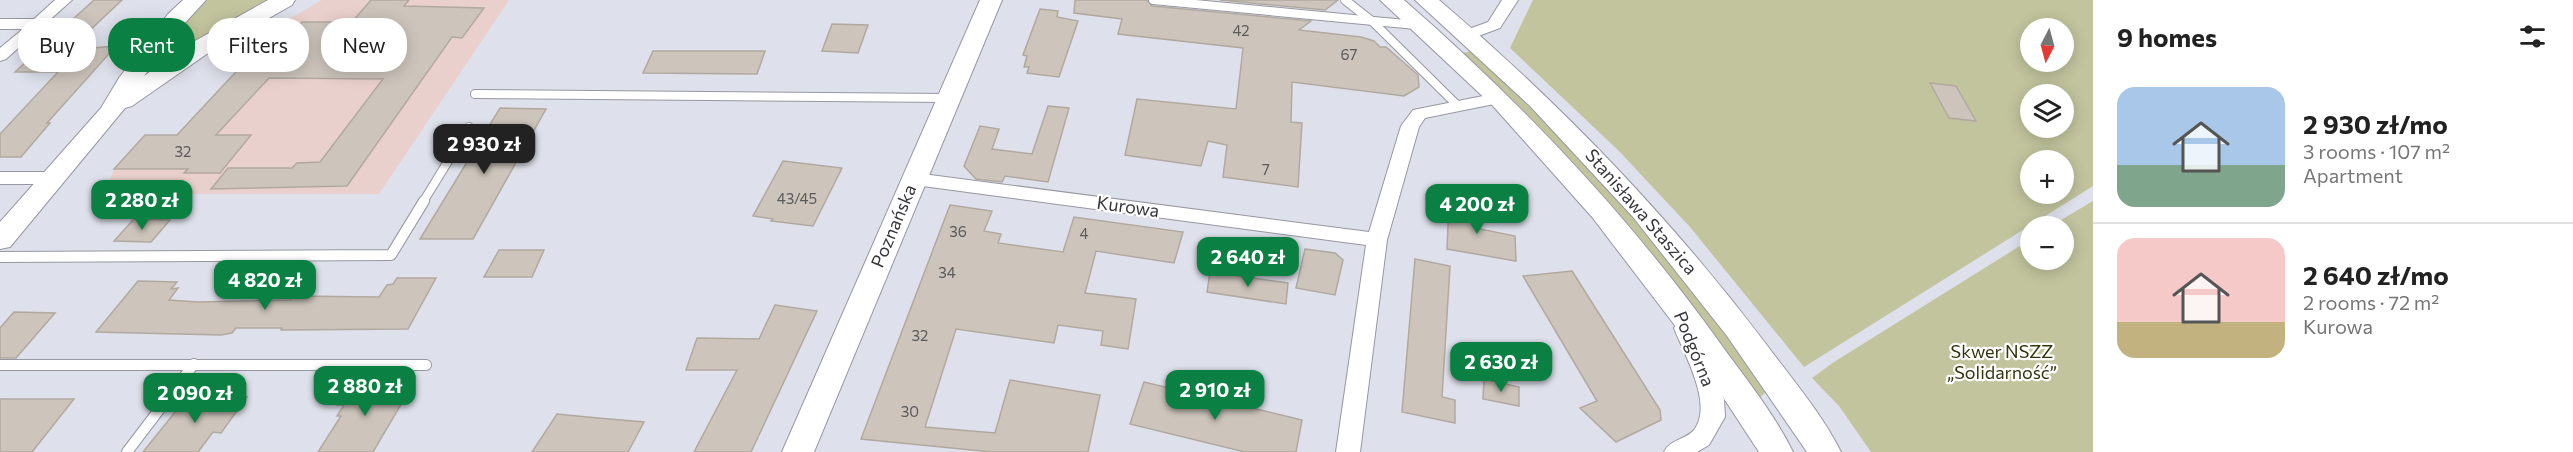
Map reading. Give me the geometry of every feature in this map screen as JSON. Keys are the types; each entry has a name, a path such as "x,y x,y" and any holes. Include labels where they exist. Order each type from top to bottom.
{"main road":[{"path":"0,240 111,111 127,82 176,19 195,0"},
{"path":"111,111 203,46 284,0"},
{"name":"Poznańska","path":"798,452 915,179 947,98 991,0"},
{"name":"Stanisława Staszica","path":"1391,0 1467,35 1536,99 1624,189 1718,301 1783,389 1825,452"},
{"name":"Stanisława Staszica","path":"1423,13 1611,220 1674,301 1777,452"}],"street":[{"path":"44,18 64,0"},
{"path":"1467,35 1494,25 1510,0"},
{"path":"0,24 18,24"},
{"path":"0,56 18,41"},
{"path":"1348,452 1377,240 1410,126 1419,114 1498,98"},
{"path":"0,178 54,178"},
{"name":"Kurowa","path":"915,179 1377,240"},
{"name":"Podgórna","path":"1674,301 1713,399 1713,417 1701,438 1676,452"}],"lane":[{"path":"1153,0 1373,22 1423,13"},
{"path":"1345,0 1373,22 1458,106"},
{"path":"476,94 947,98"},
{"path":"0,257 391,255 469,127"},
{"path":"127,452 194,364"},
{"path":"0,365 426,365"}],"shaded area":[{"path":"322,0 509,0 379,194 105,194 114,169 145,135 177,135 236,72 309,72 309,18 291,18"}],"green space":[{"path":"205,0 273,0 242,18 207,18 207,38 195,45 195,18 188,18"},
{"path":"1533,0 2093,0 2093,186 2074,198 2074,150 2020,150 2020,204 2064,204 2045,216 2020,216 2020,232 1804,367 1690,227 1619,151 1510,48"},
{"path":"1472,51 1580,158 1657,243 1767,390 1759,399 1692,306 1621,218 1544,134 1462,53"},
{"name":"Skwer NSZZ „Solidarność”","path":"2093,201 2093,452 1871,452 1839,406 1812,378 2020,246 2020,270 2074,270 2074,216 2068,216"}],"building":[{"path":"94,0 122,0 96,25 96,18 74,18"},
{"path":"371,0 409,0 404,6 484,8 462,38 452,37 347,186 211,189 228,168 292,168 297,163 320,162 383,79 269,78 216,135 251,135 220,173 184,173 188,169 114,169 145,135 177,135 236,72 309,72 309,22 321,22 321,72 407,72 407,18 355,18"},
{"path":"1075,0 1147,0 1152,6 1311,21 1299,30 1361,37 1374,41 1380,47 1386,47 1418,75 1419,87 1404,96 1292,82 1291,122 1302,123 1298,187 1223,177 1227,145 1208,141 1201,166 1125,155 1137,99 1236,109 1243,48 1118,34 1122,19 1074,13"},
{"path":"1220,0 1338,0 1325,10"},
{"path":"1040,9 1058,11 1057,17 1078,21 1059,77 1027,73 1029,67 1024,67 1027,56 1023,55"},
{"path":"832,24 868,25 858,53 822,51"},
{"path":"108,47 108,55 96,68 96,48"},
{"path":"653,51 765,51 757,74 643,73"},
{"path":"58,72 93,72 47,123 50,123 21,157 0,157 0,134"},
{"path":"1930,83 1956,86 1976,121 1949,118"},
{"path":"1048,106 1069,108 1048,182 1005,176 1002,182 976,179 964,166 980,126 999,129 992,149 1032,154"},
{"path":"500,108 546,109 473,239 420,239"},
{"path":"783,161 842,168 813,226 771,221 773,219 753,216"},
{"path":"1449,202 1480,208 1480,229 1515,236 1516,261 1447,249"},
{"path":"950,205 992,211 984,231 1001,234 998,243 1063,252 1074,217 1183,232 1174,263 1096,251 1085,293 1136,299 1128,349 1101,345 1103,331 1058,325 1054,343 956,329 925,427 995,433 1010,380 1100,395 1088,452 992,452 861,439"},
{"path":"134,219 170,220 151,242 114,241"},
{"path":"1305,249 1335,253 1343,260 1335,295 1296,288"},
{"path":"499,250 544,250 532,277 484,277"},
{"path":"1415,259 1450,266 1442,397 1455,400 1455,423 1402,412"},
{"path":"1572,271 1660,410 1661,420 1616,442 1580,408 1597,401 1523,276"},
{"path":"1210,272 1288,283 1286,304 1207,292"},
{"path":"397,278 436,278 408,329 236,328 232,333 221,335 96,332 138,281 177,282 171,289 178,288 169,300 198,302 290,300 293,296 379,297 387,285 393,284"},
{"path":"775,305 817,311 751,452 694,452 737,370 686,370 697,338 759,339"},
{"path":"14,312 55,313 16,358 0,358 0,328"},
{"path":"1484,379 1519,387 1519,406 1483,399"},
{"path":"1144,382 1302,420 1296,452 1245,452 1130,424"},
{"path":"352,383 413,384 373,452 318,452 341,416 337,416 344,405 337,405"},
{"path":"188,396 247,397 221,433 213,432 198,452 143,452"},
{"path":"0,399 74,399 32,452 0,452"},
{"path":"557,414 644,422 628,452 532,452"}]}
